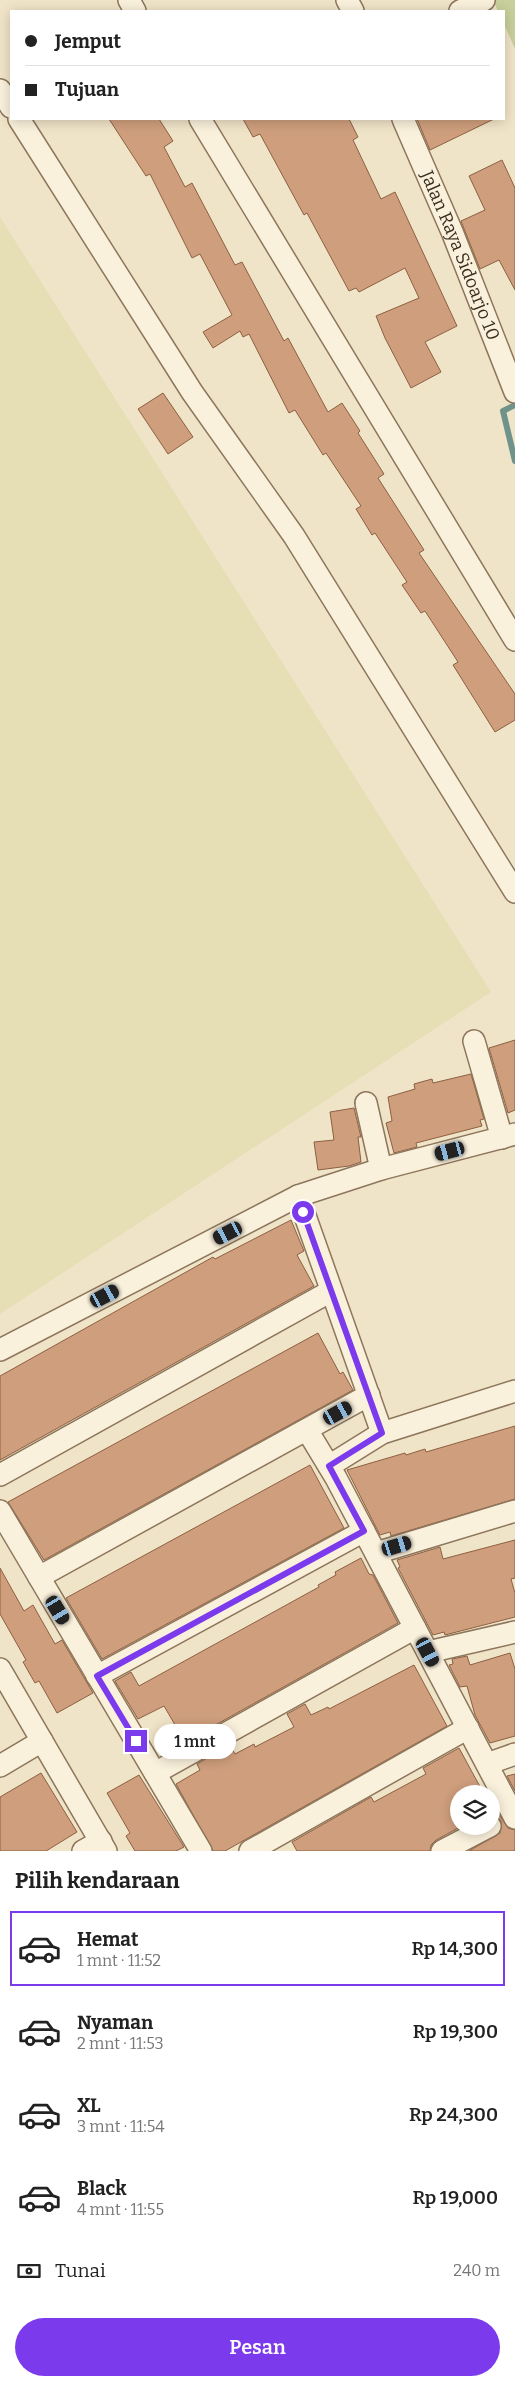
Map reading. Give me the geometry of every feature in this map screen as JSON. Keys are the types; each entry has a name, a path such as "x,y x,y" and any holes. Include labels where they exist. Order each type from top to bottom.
{"street":[{"path":"462,10 484,0"},
{"path":"0,90 10,105"},
{"path":"20,120 192,392 294,536 515,892"},
{"path":"201,120 513,631"},
{"name":"Jalan Raya Sidoarjo 10","path":"403,120 453,234 513,389"},
{"path":"0,1350 298,1196 382,1169 508,1136 474,1041"},
{"path":"366,1103 382,1169"},
{"path":"298,1196 382,1433"},
{"path":"0,1475 331,1291"},
{"path":"329,1466 382,1433 515,1391"},
{"path":"39,1577 369,1396"},
{"path":"306,1430 329,1466 376,1553 514,1816 500,1822"},
{"path":"0,1511 201,1851"},
{"path":"376,1553 515,1511"},
{"path":"97,1676 364,1531"},
{"path":"155,1773 415,1628"},
{"path":"428,1652 515,1632"},
{"path":"0,1669 42,1741 97,1848"},
{"path":"250,1851 468,1728"},
{"path":"0,1766 42,1741"},
{"path":"487,1764 515,1754"},
{"path":"442,1851 473,1835"}],"shaded area":[{"path":"0,217 491,992 0,1314"}],"green space":[{"path":"493,0 515,0 515,49 505,26 505,10 498,10"}],"building":[{"path":"110,120 160,120 173,141 164,147 185,187 192,183 235,265 242,262 284,341 288,338 328,412 342,403 360,431 358,433 384,474 378,478 424,550 419,553 515,694 515,720 495,732 453,665 458,662 425,611 421,613 402,585 407,582 375,533 372,535 356,509 361,506 326,453 323,455 295,410 289,413 249,334 243,337 240,331 213,348 203,332 232,315 200,254 192,258 150,174 146,176"},
{"path":"244,120 350,120 358,137 353,140 381,199 395,192 457,326 425,342 441,372 411,388 385,338 376,316 419,298 405,268 359,292 356,288 349,291 307,213 304,215 260,134 253,137"},
{"path":"417,120 492,120 430,150"},
{"path":"502,160 515,188 515,290 499,260 480,269 461,221 485,210 469,176"},
{"path":"163,393 193,437 168,454 138,409"},
{"path":"515,1040 515,1110 508,1113 489,1048"},
{"path":"471,1074 484,1119 480,1120 482,1126 416,1143 417,1147 394,1153 386,1123 392,1121 388,1097 415,1089 414,1084 432,1079 433,1083"},
{"path":"354,1108 361,1137 358,1137 361,1162 349,1166 318,1170 314,1142 334,1140 330,1112"},
{"path":"291,1220 304,1251 297,1255 314,1286 0,1460 0,1376 213,1257 215,1259"},
{"path":"318,1333 340,1374 343,1372 353,1390 44,1560 8,1502"},
{"path":"515,1426 515,1499 391,1536 390,1532 380,1535 347,1470 405,1453 406,1455 425,1449 426,1452"},
{"path":"310,1465 344,1528 102,1659 66,1598"},
{"path":"515,1540 515,1578 511,1579 515,1593 515,1617 445,1635 444,1632 433,1635 398,1568 400,1567 397,1560 440,1547 443,1559"},
{"path":"361,1558 369,1574 373,1575 398,1623 185,1742 164,1706 138,1719 115,1681 131,1672 139,1686 319,1587 318,1585 336,1575 335,1572"},
{"path":"0,1568 24,1611 33,1605 55,1644 62,1640 93,1693 57,1713 39,1681 35,1683 23,1662 26,1660 0,1614"},
{"path":"510,1653 515,1669 515,1736 490,1743 475,1715 467,1686 460,1687 449,1665 453,1664 452,1659 467,1656 470,1665"},
{"path":"414,1665 447,1726 225,1851 213,1851 176,1784 200,1770 197,1764 230,1745 235,1754 254,1744 255,1747 294,1727 287,1714 305,1704 311,1715 328,1707 329,1709"},
{"path":"459,1748 479,1785 450,1785 450,1832 436,1840 431,1845 430,1851 297,1851 292,1842 371,1797 374,1802 426,1774 423,1768"},
{"path":"41,1773 77,1832 46,1851 0,1851 0,1797"},
{"path":"515,1774 515,1791 507,1776"},
{"path":"139,1775 184,1847 176,1851 135,1851 126,1836 130,1833 107,1793"},
{"path":"500,1816 508,1828 515,1830 515,1851 469,1851 497,1835 500,1835"}],"waterway":[{"path":"515,405 503,411 515,461"}],"route":[{"path":"136,1741 97,1676 364,1531 329,1466 382,1433 303,1212"}]}
